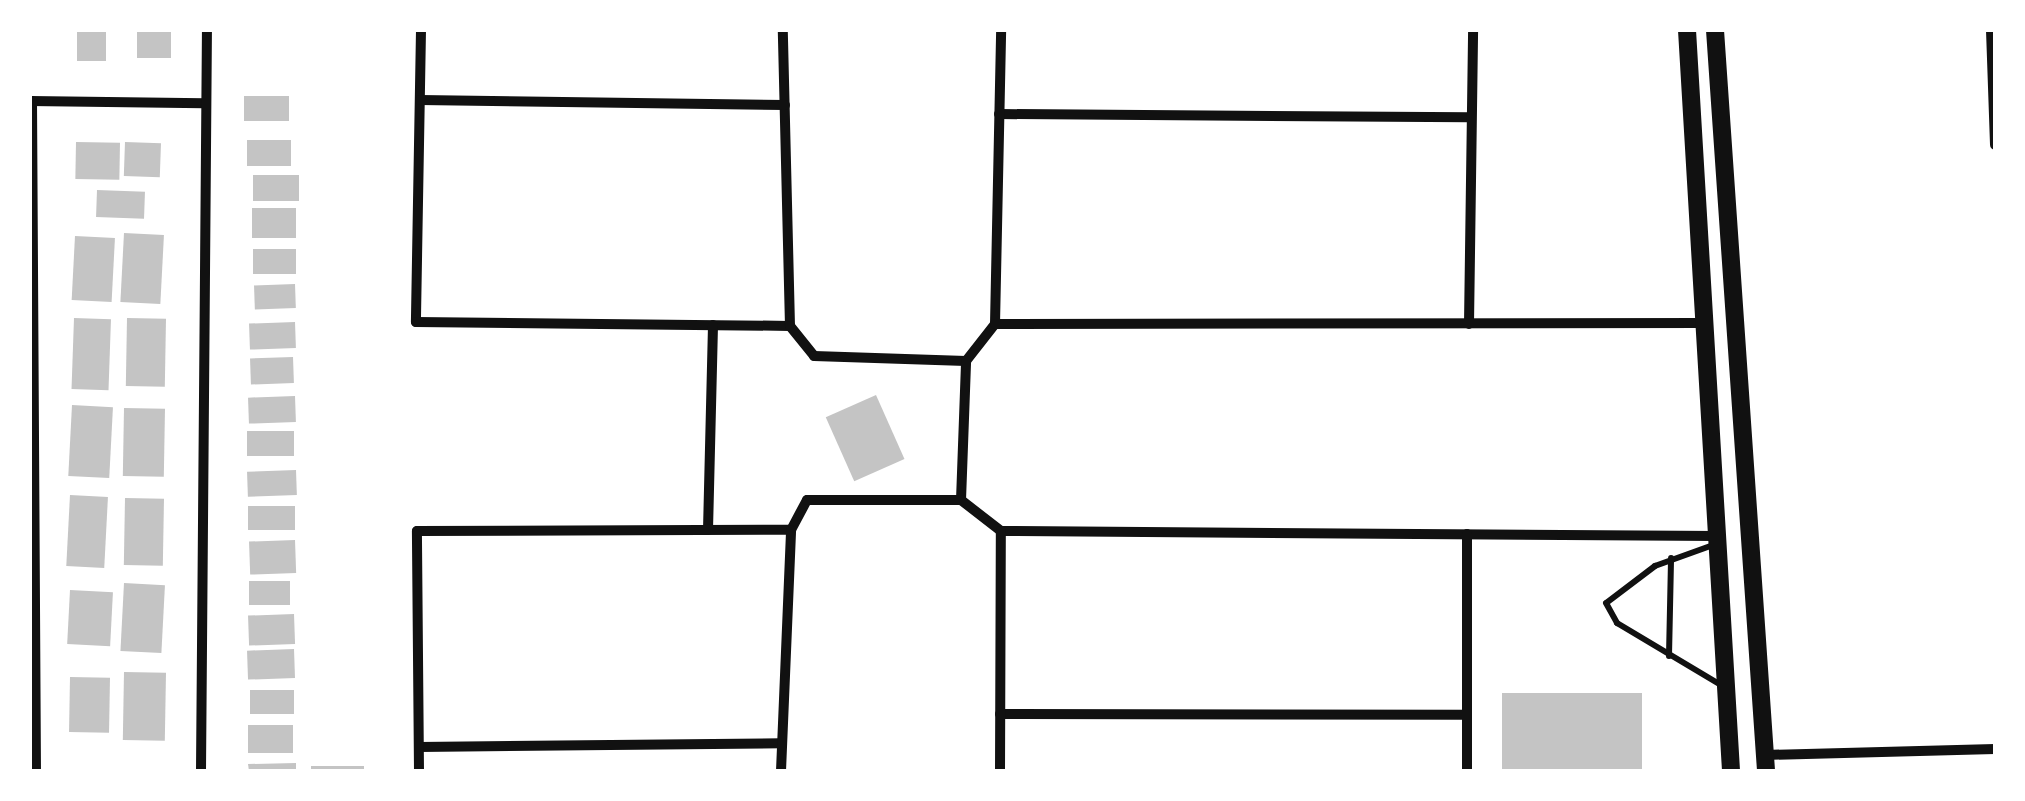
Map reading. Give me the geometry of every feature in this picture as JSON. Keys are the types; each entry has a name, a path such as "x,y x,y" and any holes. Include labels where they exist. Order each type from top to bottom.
{"main road":[{"path":"1687,30 1731,771"},
{"path":"1715,30 1766,763"}],"street":[{"path":"200,771 207,30"},
{"path":"421,30 416,322 790,326"},
{"path":"783,30 790,326 814,356 966,361"},
{"path":"961,500 966,361 996,324 1001,30"},
{"path":"1470,324 1472,30"},
{"path":"1992,30 1995,145"},
{"path":"420,100 785,105"},
{"path":"36,771 31,102 204,103"},
{"path":"999,114 1470,118"},
{"path":"996,324 1704,324"},
{"path":"708,530 713,325"},
{"path":"781,771 791,530 807,500 961,500 1001,530 1718,540"},
{"path":"419,771 418,531 791,530"},
{"path":"1000,771 1001,530"},
{"path":"1467,534 1467,771"},
{"path":"1000,714 1466,715"},
{"path":"419,747 781,743"},
{"path":"1766,763 1995,748"}],"lane":[{"path":"1718,540 1671,558 1614,591 1606,603 1616,623 1727,688"},
{"path":"1669,656 1671,558"}],"building":[{"path":"77,30 106,30 106,61 77,61"},
{"path":"137,30 171,30 171,58 137,58"},
{"path":"244,96 289,96 289,121 244,121"},
{"path":"247,140 291,140 291,166 247,166"},
{"path":"76,142 120,143 119,180 75,179"},
{"path":"125,142 161,143 160,177 124,176"},
{"path":"253,175 299,175 299,201 253,201"},
{"path":"97,190 145,192 144,219 96,217"},
{"path":"252,208 296,208 296,238 252,238"},
{"path":"124,233 164,235 160,304 120,302"},
{"path":"75,236 115,238 112,302 72,300"},
{"path":"253,249 296,249 296,274 253,274"},
{"path":"295,284 296,308 255,309 254,285"},
{"path":"74,318 111,319 108,390 72,389"},
{"path":"127,318 166,319 165,387 126,386"},
{"path":"295,322 296,348 250,350 249,324"},
{"path":"293,357 294,383 251,384 250,359"},
{"path":"876,395 904,459 854,481 826,417"},
{"path":"295,396 296,422 249,424 248,398"},
{"path":"72,405 113,407 109,478 68,476"},
{"path":"124,408 165,409 164,477 123,476"},
{"path":"247,431 294,431 294,456 247,456"},
{"path":"296,470 297,495 248,497 247,472"},
{"path":"70,495 108,497 104,568 66,566"},
{"path":"125,498 164,499 163,566 124,565"},
{"path":"248,506 295,506 295,530 248,530"},
{"path":"295,540 296,573 250,575 249,542"},
{"path":"249,581 290,581 290,605 249,605"},
{"path":"124,583 165,585 161,653 120,651"},
{"path":"70,590 113,592 110,646 67,644"},
{"path":"294,614 295,644 249,646 248,616"},
{"path":"294,649 295,678 248,680 247,651"},
{"path":"124,672 166,673 165,741 123,740"},
{"path":"70,677 110,678 109,733 69,732"},
{"path":"250,690 294,690 294,714 250,714"},
{"path":"1502,693 1642,693 1642,771 1502,771"},
{"path":"248,725 293,725 293,753 248,753"},
{"path":"296,763 296,771 249,771 248,764"},
{"path":"311,766 364,766 364,771 311,771"}]}
